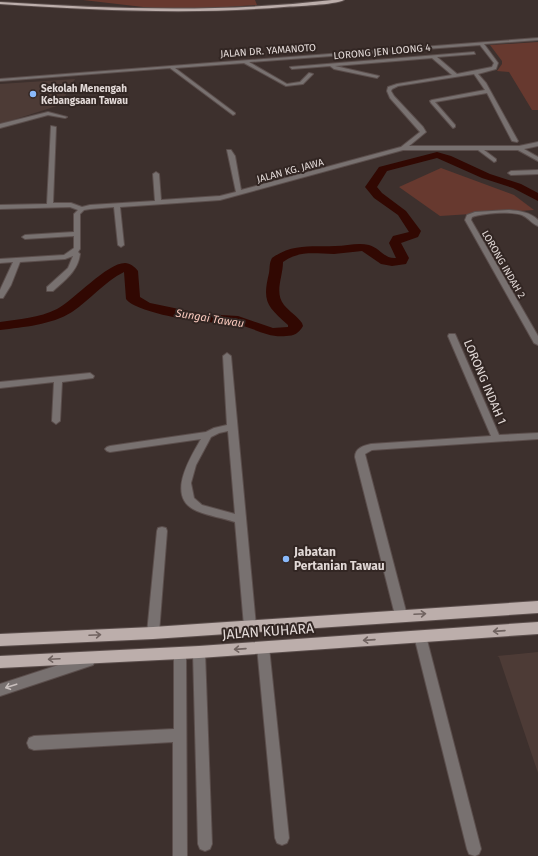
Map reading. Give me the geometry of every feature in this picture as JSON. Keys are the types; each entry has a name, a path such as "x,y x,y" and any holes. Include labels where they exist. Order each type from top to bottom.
{"main road":[{"path":"0,3 125,10 184,11 281,7 342,0"},
{"name":"JALAN KUHARA","path":"0,640 153,633 401,615 538,607"},
{"name":"JALAN KUHARA","path":"0,662 263,648 538,628"}],"street":[{"name":"JALAN DR. YAMANOTO","path":"0,80 538,39"},
{"name":"JALAN KG. JAWA","path":"0,207 71,205 82,209 90,207 207,200 239,193 403,148 423,132 392,97 389,91 390,88 397,85 475,73 494,68 496,65 492,57 481,43"},
{"name":"LORONG JEN LOONG 4","path":"292,68 474,53"},
{"path":"432,56 456,76"},
{"path":"244,61 286,85 301,83 311,74"},
{"path":"330,64 336,68 377,77"},
{"path":"171,67 233,114"},
{"path":"475,73 484,83 515,141"},
{"path":"453,126 432,104 432,101 488,91"},
{"path":"0,126 46,113 51,113 65,118"},
{"path":"50,205 53,127"},
{"path":"403,148 519,148 538,144"},
{"path":"479,148 494,160"},
{"path":"519,148 538,159"},
{"path":"229,151 232,156 239,193"},
{"path":"511,173 538,172"},
{"path":"156,174 158,203"},
{"path":"117,206 121,245"},
{"path":"0,261 65,257 74,253 77,249 77,214 82,209"},
{"name":"LORONG INDAH 2","path":"538,224 531,216 526,214 507,212 475,214 469,216 468,220 538,343"},
{"path":"25,237 76,234"},
{"path":"50,289 72,269 77,254 74,253"},
{"path":"0,296 7,285 17,260"},
{"name":"LORONG INDAH 1","path":"452,336 496,438"},
{"path":"227,356 250,626"},
{"path":"0,386 90,376"},
{"path":"56,421 58,379"},
{"path":"110,449 208,435 217,430 232,428"},
{"path":"208,435 190,465 186,483 189,500 199,508 240,519"},
{"path":"401,615 360,457 360,452 371,447 538,436"},
{"path":"153,633 162,531"},
{"path":"420,636 474,849"},
{"path":"263,648 282,838"},
{"path":"199,652 205,844"},
{"path":"180,653 180,856"},
{"path":"0,690 102,657"},
{"path":"34,743 180,735"}],"shaded area":[{"path":"83,0 255,0 257,5 227,7 223,9 169,10"},
{"path":"538,42 538,110 532,110 509,72 497,71 502,64 502,61 490,45"},
{"name":"Sekolah Menengah Kebangsaan Tawau","path":"75,79 60,105 0,124 0,84"},
{"path":"441,168 514,195 534,210 440,216 399,187"},
{"path":"538,652 538,773 499,657 497,656"}],"waterway":[{"name":"Sungai Tawau","path":"0,326 44,318 61,312 75,303 110,275 125,267 131,271 133,299 146,306 203,318 238,320 272,332 287,332 293,330 296,326 295,323 277,306 272,295 277,261 283,256 296,251 308,249 334,250 362,247 367,248 378,257 386,261 401,261 403,258 395,243 397,239 414,234 415,231 402,213 378,196 371,187 383,169 437,155 486,176 517,186 538,198"}],"place":[{"name":"Sekolah Menengah Kebangsaan Tawau","path":"33,94"},
{"name":"Jabatan Pertanian Tawau","path":"286,559"}]}
